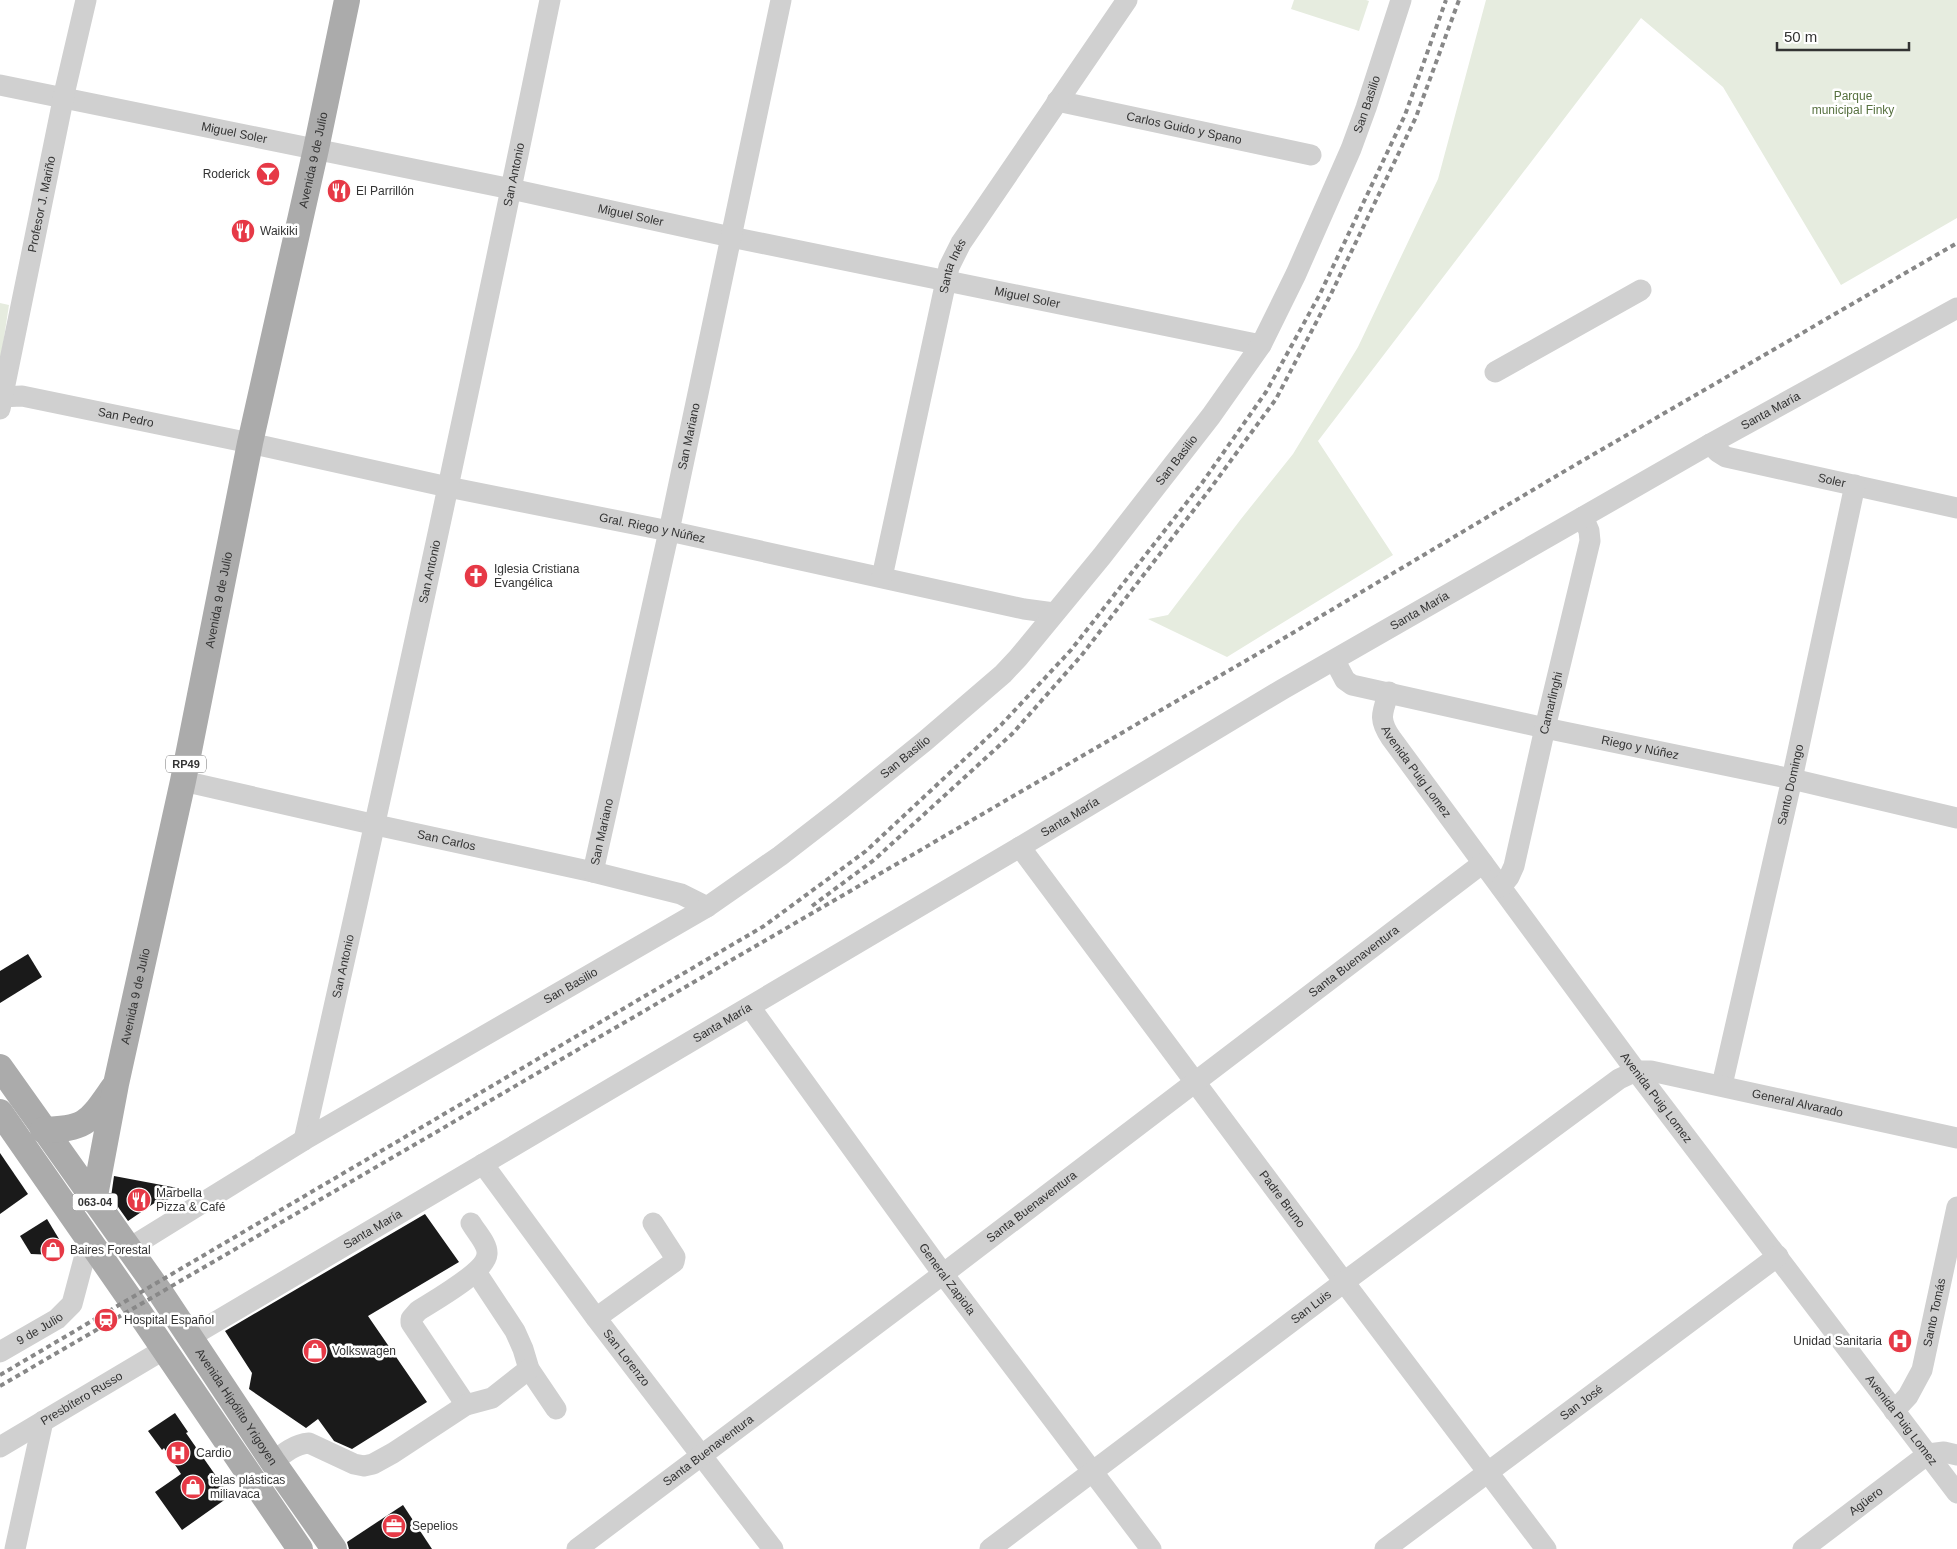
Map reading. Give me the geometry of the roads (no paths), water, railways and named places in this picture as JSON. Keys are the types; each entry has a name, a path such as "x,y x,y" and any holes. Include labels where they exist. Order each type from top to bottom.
{"main road":[{"name":"Avenida 9 de Julio","path":"94,1201 116,1084 183,781 250,442 316,149 347,0"},
{"name":"Avenida Hipólito Yrigoyen","path":"0,1067 162,1295 273,1462 334,1549"},
{"name":"RP49","path":"44,1130 65,1129 85,1123 92,1117 116,1084"},
{"name":"063-04","path":"0,1112 300,1549"},
{"path":"137,1310 162,1295"}],"street":[{"name":"Profesor J. Mariño","path":"1,401 86,0"},
{"name":"San Antonio","path":"304,1140 376,826 550,0"},
{"name":"San Mariano","path":"593,872 669,531 780,0"},
{"name":"Santa Inés","path":"882,577 949,267 961,243 1127,0"},
{"name":"San Basilio","path":"128,1249 304,1140 707,907 780,856 925,741 1003,674 1102,556 1210,416 1261,345 1296,274 1351,149 1401,0"},
{"name":"Miguel Soler","path":"0,85 511,188 731,237 1261,345"},
{"name":"Carlos Guido y Spano","path":"1057,101 1311,155"},
{"path":"1495,372 1641,290"},
{"name":"Santa María","path":"190,1337 1020,847 1283,689 1335,661 1710,444 1957,308"},
{"name":"San Pedro","path":"1,401 22,396 250,442"},
{"name":"Gral. Riego y Núñez","path":"250,442 448,487 669,531 1024,609 1054,613"},
{"name":"Soler","path":"1710,444 1726,457 1957,508"},
{"name":"Santo Domingo","path":"1722,1085 1792,779 1855,484"},
{"name":"Camarlinghi","path":"1501,886 1509,877 1514,866 1590,541 1589,532 1583,517"},
{"name":"Riego y Núñez","path":"1335,661 1345,680 1352,685 1545,728 1792,779 1957,818"},
{"name":"Avenida Puig Lomez","path":"1389,692 1382,711 1384,728 1636,1071 1957,1493"},
{"name":"San Carlos","path":"183,781 376,826 593,872 681,894 707,907"},
{"name":"Padre Bruno","path":"1020,847 1344,1282 1546,1549"},
{"name":"Santa Buenaventura","path":"577,1549 943,1274 1483,863"},
{"name":"General Zapiola","path":"750,1007 943,1274 1151,1549"},
{"name":"General Alvarado","path":"1636,1071 1651,1071 1722,1085 1957,1138"},
{"name":"San Luis","path":"990,1549 1344,1282 1619,1079 1636,1071"},
{"name":"San Lorenzo","path":"482,1164 596,1318 773,1549"},
{"name":"Santo Tomás","path":"1894,1411 1908,1396 1922,1370 1957,1207"},
{"path":"466,1405 411,1323 411,1319 418,1311 476,1272 485,1262 487,1254 484,1242 471,1223"},
{"path":"596,1318 674,1262 675,1257 653,1223"},
{"name":"9 de Julio","path":"0,1352 57,1319 72,1304 88,1240"},
{"name":"San José","path":"1385,1549 1487,1471 1778,1256"},
{"path":"476,1272 515,1331 524,1349 529,1369 556,1410"},
{"name":"Presbítero Russo","path":"0,1447 163,1350"},
{"path":"273,1462 287,1451 309,1443 354,1464 364,1466 373,1464 393,1454 466,1405 492,1398 529,1369"},
{"path":"15,1549 43,1421"},
{"path":"1928,1454 1944,1452 1957,1455"},
{"name":"Agüero","path":"1803,1549 1928,1454"}],"railway":[{"path":"0,1375 764,926 866,851 1001,725 1071,650 1202,483 1266,392 1320,294 1405,115 1446,0"},
{"path":"812,906 874,860 1012,734 1081,656 1210,489 1276,399 1331,294 1416,117 1459,0"},
{"path":"0,1386 1259,653 1558,475 1957,243"}],"place":[{"name":"Roderick","path":"268,174"},
{"name":"El Parrillón","path":"339,191"},
{"name":"Waikiki","path":"243,231"},
{"name":"Iglesia Cristiana Evangélica","path":"476,576"},
{"name":"Marbella Pizza & Café","path":"139,1200"},
{"name":"Baires Forestal","path":"53,1250"},
{"name":"Hospital Español","path":"106,1320"},
{"name":"Unidad Sanitaria","path":"1900,1341"},
{"name":"Volkswagen","path":"315,1351"},
{"name":"Cardio","path":"178,1453"},
{"name":"telas plásticas miliavaca","path":"193,1487"},
{"name":"Sepelios","path":"394,1526"}],"park label":[{"name":"Parque municipal Finky","path":"1853,103"}]}
